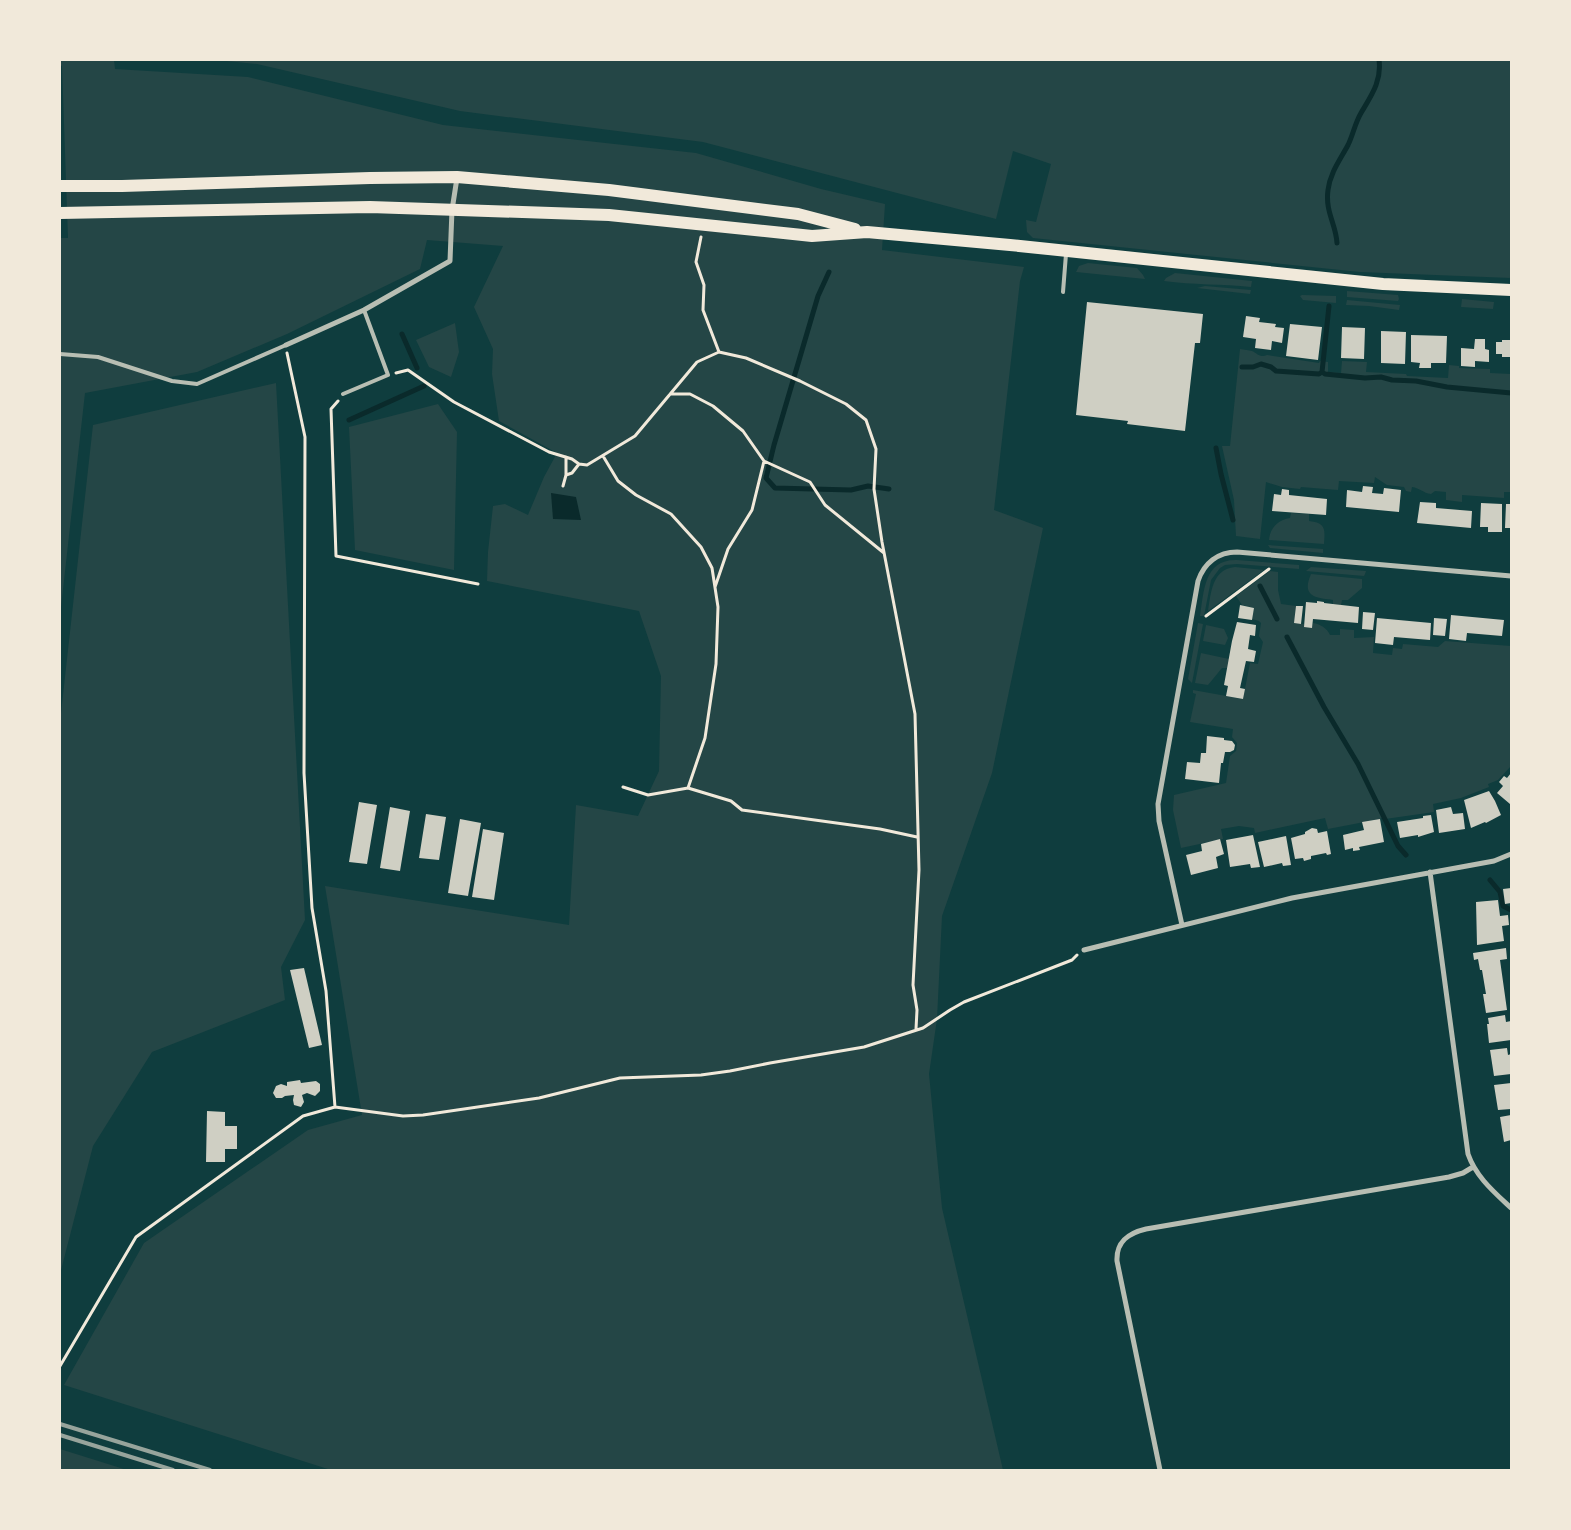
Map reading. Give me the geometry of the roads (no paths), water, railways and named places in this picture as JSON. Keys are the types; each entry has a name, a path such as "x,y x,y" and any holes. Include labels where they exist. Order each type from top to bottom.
{"main road":[{"path":"60,186 457,177 609,190 798,214 867,232 1383,284 1511,290"},
{"path":"60,213 370,207 609,215 812,236 867,232"}],"street":[{"path":"286,345 364,310 450,261 452,210 457,177"},
{"path":"1182,925 1159,821 1158,804 1198,581 1207,564 1223,554 1237,552 1511,576"},
{"path":"1084,950 1292,898 1497,860 1511,854"},
{"path":"1430,872 1467,1149 1473,1167 1482,1179 1511,1208"},
{"path":"1160,1470 1117,1261 1121,1243 1132,1232 1449,1177 1463,1173 1473,1167"}],"lane":[{"path":"1063,292 1067,251"},
{"path":"344,394 388,375 364,310"},
{"path":"60,354 98,357 172,380 197,384 286,345"}],"waterway":[{"path":"1337,243 1327,198 1329,184 1350,141 1359,117 1375,88 1379,75 1379,60"},
{"path":"829,272 818,296 766,478 775,488 851,490 868,486 889,489"},
{"path":"1322,372 1329,306"},
{"path":"402,334 417,368"},
{"path":"1242,367 1253,367 1261,364 1271,367 1276,371 1319,374 1322,372 1325,374 1365,378 1381,377 1447,387 1511,393"},
{"path":"349,420 424,386"},
{"path":"1216,448 1233,520"},
{"path":"1260,586 1277,619"},
{"path":"1287,637 1324,707 1358,764 1398,846 1406,855"},
{"path":"1490,880 1500,892 1503,906 1511,910"}],"railway":[{"path":"60,1424 210,1470"},
{"path":"60,1435 173,1470"}]}
